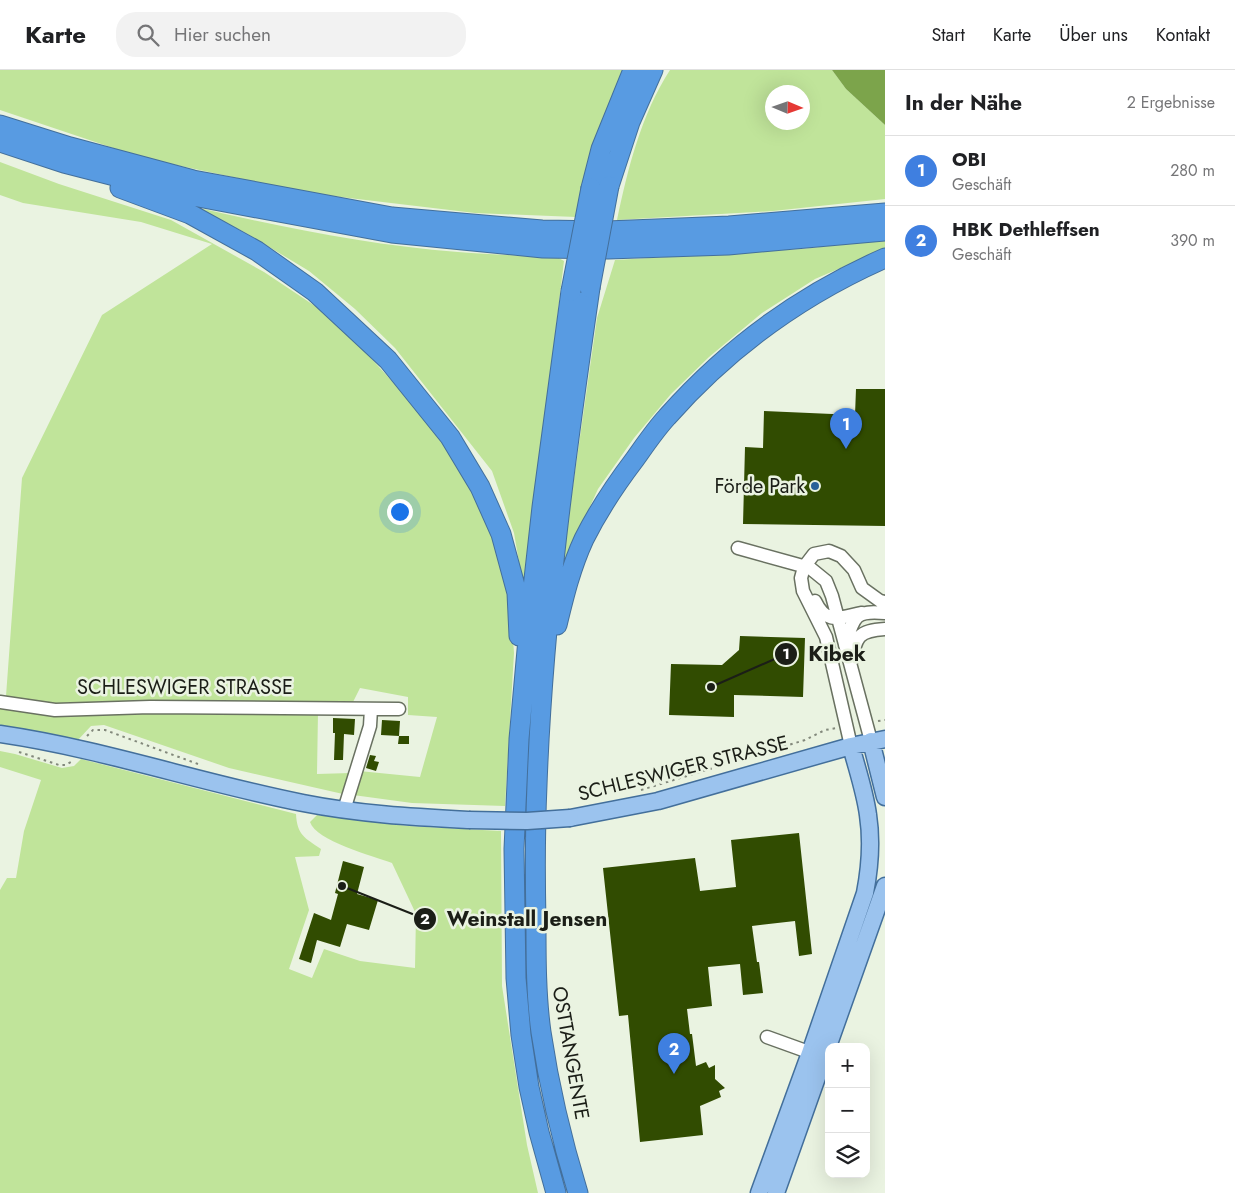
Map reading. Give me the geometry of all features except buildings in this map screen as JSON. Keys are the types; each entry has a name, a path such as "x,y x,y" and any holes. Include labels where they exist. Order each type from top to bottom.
{"highway":[{"path":"539,738 548,610 559,509 590,288 600,187 600,149 633,70"},
{"path":"519,739 542,507 571,291 600,187 653,70"},
{"path":"0,125 70,147 193,180 392,217 542,230 607,231 729,226 885,213"},
{"path":"0,142 64,163 193,196 392,233 543,248 608,249 728,245 885,231"},
{"path":"64,163 92,176 190,214 257,251 315,292 388,360 450,437 480,487 501,534 517,593 519,739 514,849 516,978 521,1035 529,1087 556,1193"},
{"path":"539,738 557,626 567,582 585,538 613,489 666,418 725,358 784,312 850,273 885,258"},
{"name":"OSTTANGENTE","path":"539,738 535,845 536,980 541,1031 549,1077 578,1193"}],"main road":[{"name":"SCHLESWIGER STRASSE","path":"0,734 86,750 304,804 398,816 527,821 570,818 658,801 878,740"},
{"path":"878,740 885,797"},
{"path":"776,1193 865,893 869,872 868,814 851,746"},
{"path":"759,1193 817,1056 885,886"}],"lane":[{"path":"738,548 810,568 826,581 851,664 878,740"},
{"path":"851,746 826,637 803,591 801,578 804,567 814,554 829,551 841,556 854,570 862,588 880,601 885,602"},
{"path":"803,591 815,600 820,611 825,616 838,618 870,612 885,613"},
{"path":"846,645 852,624 862,613"},
{"path":"851,664 857,638 868,630 885,629"},
{"name":"SCHLESWIGER STRASSE","path":"0,702 55,710 150,707 399,709"},
{"path":"344,810 370,726 371,709"},
{"path":"766,1037 817,1056"}],"path":[{"path":"634,792 805,740 826,730 847,726"},
{"path":"84,741 88,733 93,730 105,730 203,766"},
{"path":"15,750 59,765 70,764 74,758"}],"shaded area":[{"path":"0,70 623,70 576,217 475,213 307,193 143,158 0,110"},
{"path":"670,70 832,70 846,89 885,125 885,199 773,211 617,220 637,142 651,105"},
{"path":"832,70 885,70 885,125 846,89"},
{"path":"0,162 59,184 171,220 264,272 321,310 369,356 400,390 447,449 481,504 502,557 510,595 514,653 505,806 412,803 353,795 359,771 420,777 437,717 408,715 408,697 360,688 353,702 344,704 47,704 6,696 22,478 102,315 212,244 141,222 23,203 0,195"},
{"path":"195,207 293,228 391,245 470,253 557,257 564,261 524,591 514,533 492,471 395,348 355,309 309,271 246,233"},
{"path":"885,240 885,249 815,279 762,313 709,357 671,394 634,438 598,489 561,570 597,318 615,260 801,249"},
{"path":"0,706 318,712 317,774 351,773 343,794 229,768 104,725 91,726 77,741 0,726"},
{"path":"0,751 62,768 74,766 81,759 296,814 300,831 310,842 321,849 319,856 295,857 309,910 289,969 312,978 324,949 360,961 415,968 416,914 392,863 346,847 323,835 314,829 310,822 317,815 408,826 501,831 502,986 527,1145 538,1193 0,1193 0,890 7,878 16,878 24,831 41,780 0,767"}],"place":[{"name":"OBI","path":"846,449"},
{"name":"Förde Park","path":"815,486"},
{"name":"Kibek","path":"711,687"},
{"name":"Weinstall Jensen","path":"342,886"},
{"name":"HBK Dethleffsen","path":"674,1074"}]}
